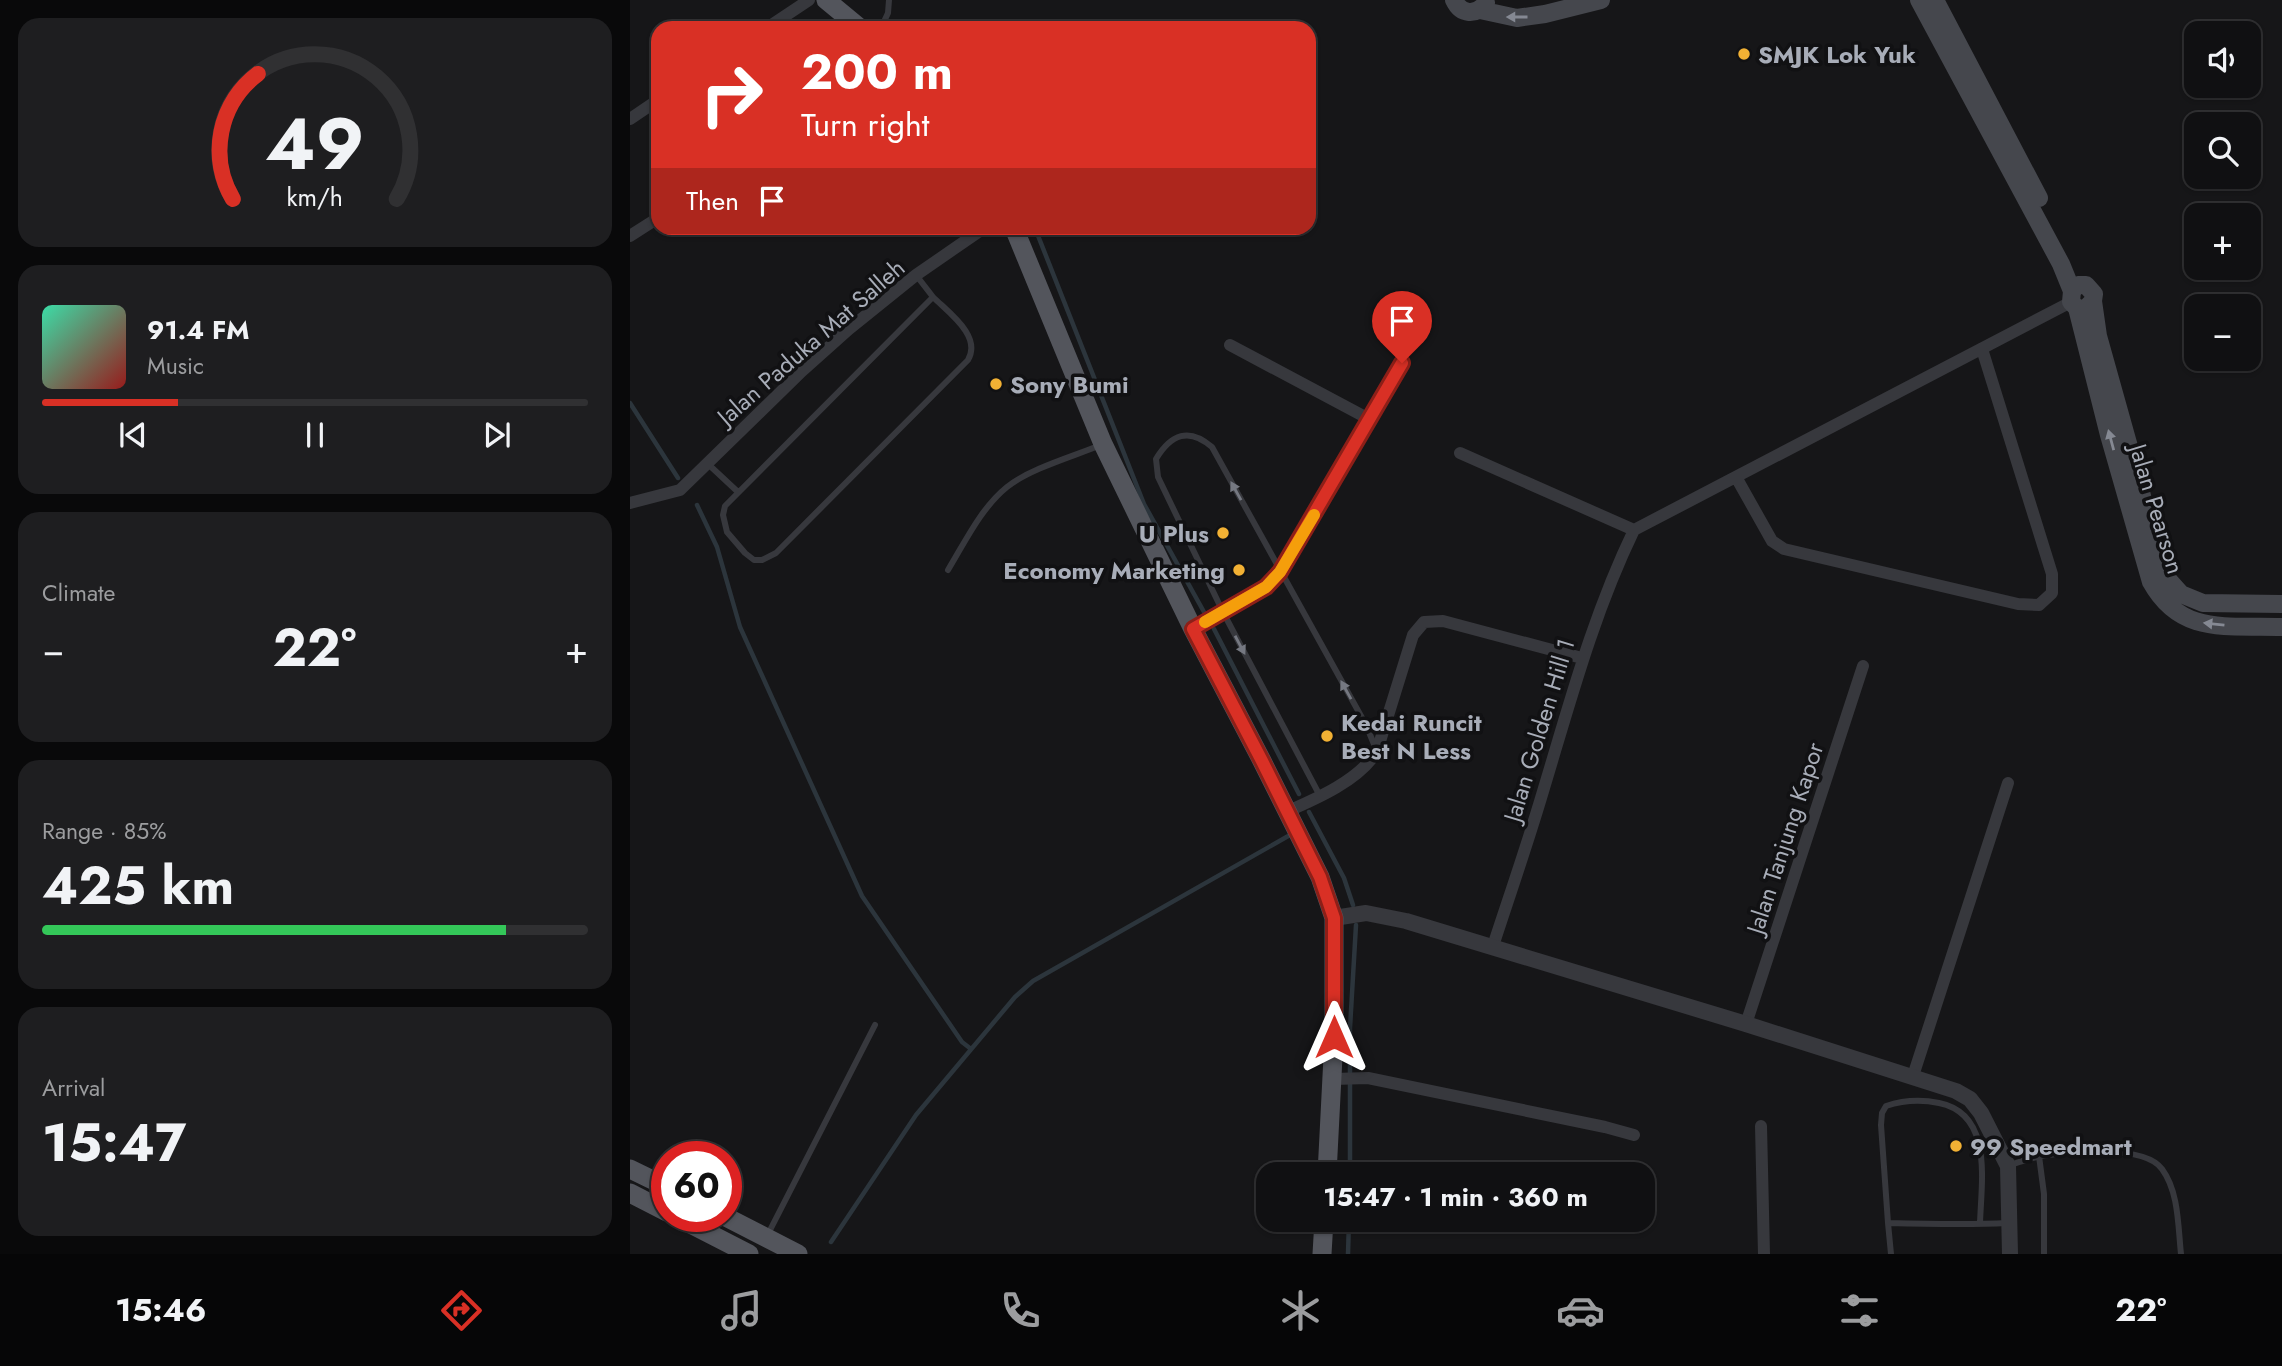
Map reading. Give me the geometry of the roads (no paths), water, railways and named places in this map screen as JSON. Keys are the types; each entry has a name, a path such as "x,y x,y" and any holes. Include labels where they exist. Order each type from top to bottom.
{"main road":[{"path":"826,0 852,21"},
{"path":"1454,0 1464,12 1470,13 1484,5 1517,18 1601,0"},
{"name":"Jalan Pearson","path":"1919,0 2080,297 2147,568 2160,598 2171,609 2197,622 2282,628"},
{"name":"Jalan Pearson","path":"1935,0 2098,336 2156,555 2164,575 2181,594 2203,603 2282,604"},
{"path":"1017,235 1103,444 1193,629 1320,877 1334,918 1339,1078 1328,1162"},
{"path":"630,1169 651,1179"},
{"path":"630,1193 651,1204"},
{"path":"742,1225 798,1254"},
{"path":"706,1232 749,1254"},
{"path":"1322,1254 1323,1232"}],"street":[{"path":"777,21 809,0"},
{"path":"630,119 651,105"},
{"path":"630,236 651,222"},
{"name":"Jalan Paduka Mat Salleh","path":"630,503 680,490 802,371 916,275 974,235"},
{"path":"1460,453 1634,530 2080,297"},
{"path":"1230,345 1369,419"},
{"path":"1736,477 1772,541 1784,549 2018,604 2039,605 2052,593 2052,574 1982,349"},
{"path":"1193,629 1266,587 1280,572 1402,363"},
{"name":"Jalan Golden Hill 1","path":"1493,946 1540,801 1581,658 1614,572 1634,530"},
{"path":"1286,813 1320,797 1364,768 1377,751 1413,635 1424,622 1443,621 1581,658"},
{"name":"Jalan Tanjung Kapor","path":"1746,1024 1863,666"},
{"path":"1913,1076 2008,783"},
{"path":"1334,918 1366,913 1406,921 1956,1091 1969,1099 1981,1113 2008,1166 2010,1254"},
{"path":"1339,1078 1368,1078 1605,1126 1634,1135"},
{"path":"1761,1126 1764,1254"}],"lane":[{"path":"884,21 888,13 888,0"},
{"path":"916,275 970,337 973,351 968,360 784,546 769,558 750,558 727,532 723,515 725,506 933,297"},
{"path":"1320,797 1223,612 1155,467 1161,450 1170,442 1188,434 1196,435 1212,447 1366,725 1377,751"},
{"path":"948,570 995,498 1009,485 1103,444"},
{"path":"708,464 738,492"},
{"path":"766,1238 875,1025"},
{"path":"1891,1254 1882,1113 1886,1106 1921,1099 1959,1109 1973,1126 1979,1139 1981,1158 1980,1224"},
{"path":"2008,1166 2039,1156 2077,1152 2136,1154 2152,1160 2161,1167 2175,1202 2181,1254"},
{"path":"2039,1156 2044,1195 2044,1254"},
{"path":"1888,1223 2009,1223"}],"waterway":[{"path":"1038,235 1144,504 1204,612"},
{"path":"630,403 678,478"},
{"path":"697,505 717,547 740,627 862,896 962,1042 971,1049"},
{"path":"1214,629 1299,794"},
{"path":"1309,812 1344,878 1353,905"},
{"path":"831,1242 916,1115 1015,997 1033,981 1290,835"},
{"path":"1350,1162 1350,1028 1356,925"},
{"path":"1348,1254 1349,1232"}],"place":[{"name":"SMJK Lok Yuk","path":"1744,54"},
{"name":"Sony Bumi","path":"996,384"},
{"name":"U Plus","path":"1223,533"},
{"name":"Economy Marketing","path":"1239,570"},
{"name":"Kedai Runcit Best N Less","path":"1327,736"},
{"name":"99 Speedmart","path":"1956,1146"}]}
